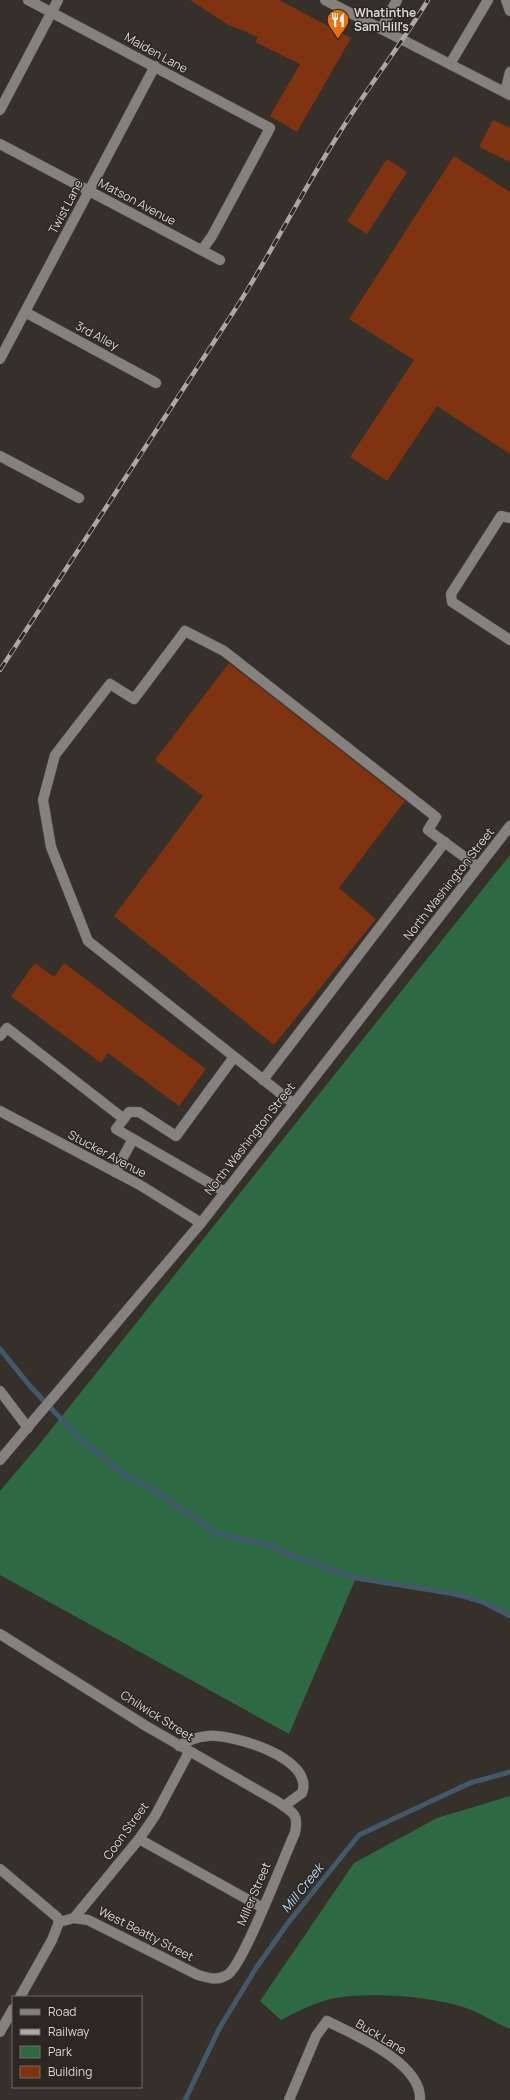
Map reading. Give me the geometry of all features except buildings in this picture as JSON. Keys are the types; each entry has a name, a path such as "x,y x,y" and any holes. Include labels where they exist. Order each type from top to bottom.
{"street":[{"name":"Maiden Lane","path":"28,0 52,11 270,128 212,236 202,250"},
{"path":"0,110 58,0"},
{"path":"324,0 507,94 510,72"},
{"path":"381,29 397,0"},
{"path":"450,64 488,0"},
{"path":"506,0 510,11"},
{"name":"Twist Lane","path":"0,359 155,66"},
{"name":"Matson Avenue","path":"0,144 220,260"},
{"name":"3rd Alley","path":"25,312 156,383"},
{"path":"0,456 79,498"},
{"path":"510,518 501,516 451,594 452,602 510,640"},
{"path":"294,1104 88,941 50,847 43,800 55,755 110,684 134,699 185,631 224,651 436,817 428,830 478,867"},
{"name":"North Washington Street","path":"0,1460 201,1223 510,826"},
{"path":"263,1080 445,842"},
{"path":"0,1036 7,1028 124,1119"},
{"path":"224,1192 116,1129 129,1112 139,1112 176,1136 234,1057"},
{"name":"Stucker Avenue","path":"0,1111 115,1172 201,1223"},
{"path":"115,1172 134,1139"},
{"path":"0,1391 28,1428"},
{"name":"Chilwick Street","path":"0,1634 179,1746 284,1806 294,1813 298,1820"},
{"path":"179,1746 197,1737 221,1736 258,1745 278,1756 299,1772 304,1782 302,1793 284,1806"},
{"name":"Coon Street","path":"74,1918 139,1839 155,1816 189,1752"},
{"name":"Miller Street","path":"228,1975 234,1969 244,1952 295,1833 298,1820"},
{"path":"139,1839 263,1908"},
{"path":"0,1869 57,1917 58,1922 52,1940 21,1996"},
{"name":"West Beatty Street","path":"58,1922 74,1918 88,1920 198,1975 217,1979 228,1975"},
{"path":"0,2032 12,2011"},
{"name":"Buck Lane","path":"289,2100 316,2036 326,2021 360,2037 404,2066 416,2081 420,2100"}],"green space":[{"path":"510,855 510,1616 483,1602 356,1578 289,1734 0,1575 0,1491 38,1446"},
{"path":"510,1796 510,2029 466,2008 419,1998 366,1995 335,1998 314,2004 281,2020 260,2001 354,1863 437,1818"}],"waterway":[{"path":"0,1349 30,1386 82,1441 125,1475 152,1489 218,1534 266,1544 299,1558 356,1578 456,1594 483,1602 510,1616"},
{"name":"Mill Creek","path":"185,2100 219,2029 256,1968 288,1923 359,1835 470,1783 510,1772"}],"railway":[{"path":"0,670 238,305 327,153 428,0"}],"place":[{"name":"Whatinthe Sam Hill's","path":"338,40"}]}
